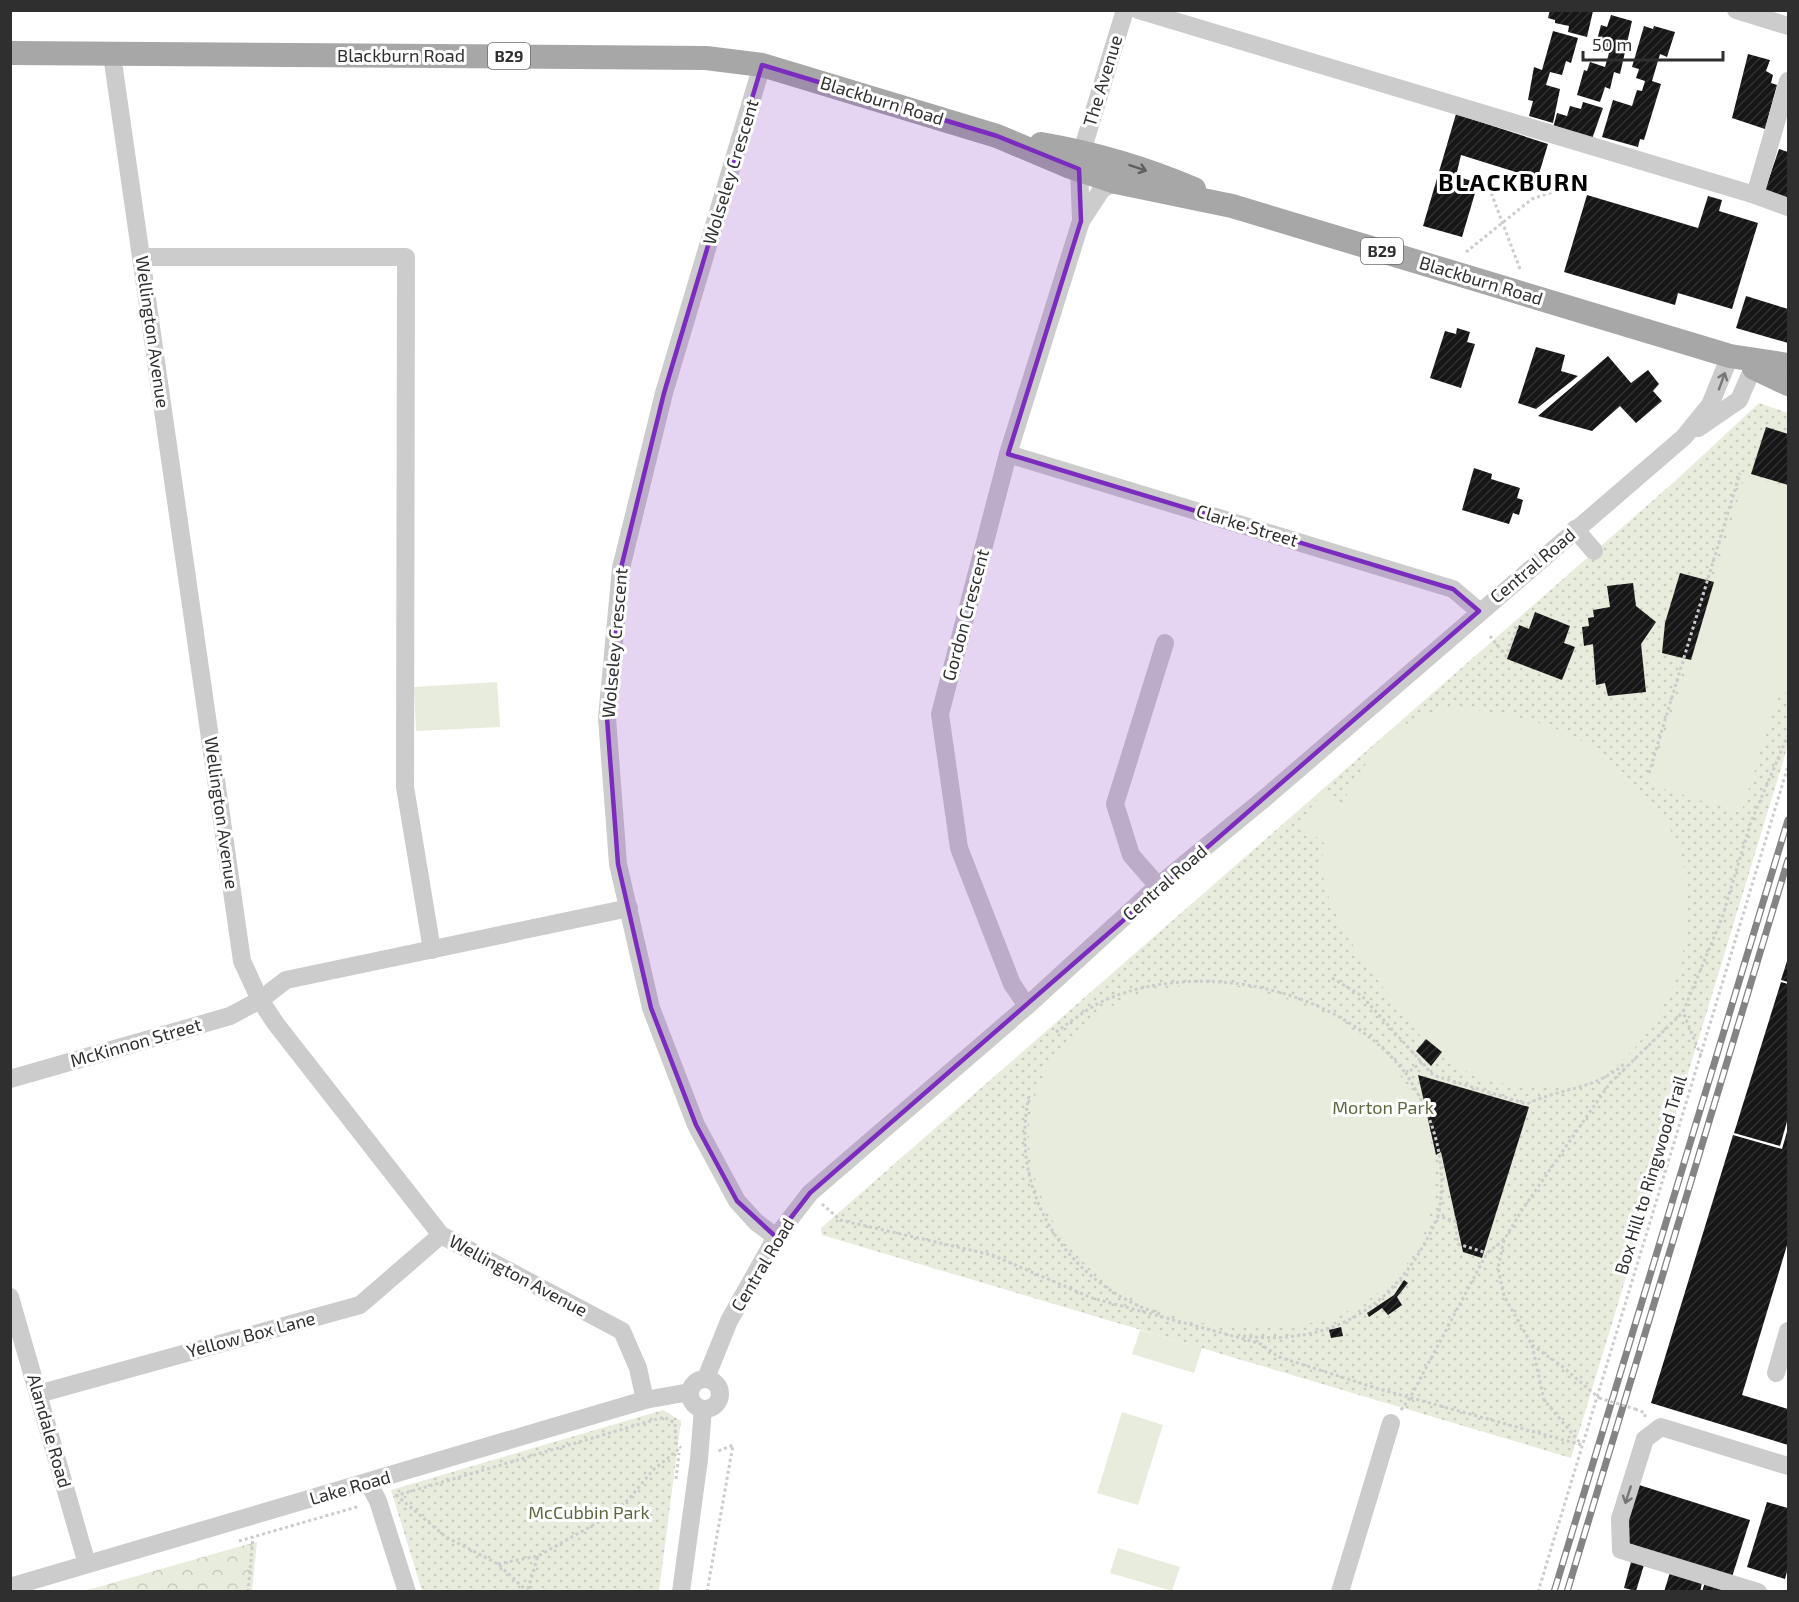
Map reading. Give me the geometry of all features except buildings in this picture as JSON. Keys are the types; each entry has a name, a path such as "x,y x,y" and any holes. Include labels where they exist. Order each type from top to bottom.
{"main road":[{"name":"Blackburn Road","path":"10,53 706,58 762,65 998,136 1080,165 1116,182 1232,206 1744,361 1788,384"},
{"name":"Blackburn Road","path":"1080,165 1165,177 1232,206"},
{"name":"Blackburn Road","path":"1744,361 1788,365"}],"street":[{"name":"The Avenue","path":"1080,165 1125,10"},
{"path":"1138,10 1755,195 1788,207"},
{"path":"1736,10 1762,14 1788,26"},
{"name":"Wellington Avenue","path":"112,55 242,961 260,1000 441,1235 622,1331 638,1368 645,1400"},
{"name":"Wolseley Crescent","path":"762,65 664,393 621,567 607,718 618,864 651,1008 696,1125 737,1201 756,1222 776,1237"},
{"path":"1755,195 1788,81"},
{"name":"Gordon Crescent","path":"1080,165 1081,221"},
{"name":"Gordon Crescent","path":"1027,1006 1012,984 959,848 940,714 1008,454 1081,221 1102,189 1116,182"},
{"path":"141,257 406,257 405,787 432,950"},
{"name":"Central Road","path":"1684,437 1744,361"},
{"name":"Central Road","path":"706,1378 729,1321 776,1237 810,1193 1027,1006 1158,886 1265,798 1479,611 1684,437 1729,409 1739,400 1744,361"},
{"name":"Clarke Street","path":"1008,454 1453,589 1479,611"},
{"path":"1575,530 1594,551"},
{"path":"1158,886 1131,855 1115,804 1165,643"},
{"name":"McKinnon Street","path":"10,1079 230,1016 260,1000 286,980 629,908"},
{"name":"Yellow Box Lane","path":"38,1394 360,1305 441,1235"},
{"name":"Alandale Road","path":"10,1297 87,1564"},
{"path":"1776,1373 1788,1331"},
{"path":"706,1378 716,1383 720,1398 714,1407 703,1409 693,1404 690,1392 695,1382 706,1378"},
{"name":"Lake Road","path":"10,1587 645,1400 690,1392"},
{"path":"681,1592 699,1459 703,1409"},
{"path":"1340,1592 1391,1423"},
{"path":"1758,1592 1621,1550 1620,1519 1645,1439 1661,1427 1788,1466"},
{"path":"368,1482 378,1501 406,1592"}],"path":[{"path":"1487,182 1520,269"},
{"path":"1466,252 1532,199 1564,188"},
{"path":"1649,773 1740,473"},
{"path":"1490,636 1506,656 1518,626"},
{"path":"1332,978 1362,996 1433,1075 1527,1104 1547,1094 1599,1083 1683,1012 1722,918 1751,822 1788,735"},
{"name":"Box Hill to Ringwood Trail","path":"1538,1592 1582,1445 1599,1398 1788,766"},
{"path":"1056,1032 1108,998 1139,988 1193,980 1222,980 1276,993 1333,1014 1376,1042 1406,1074 1420,1095 1438,1149 1443,1185 1438,1216 1426,1244 1406,1273 1380,1302 1360,1315 1322,1331 1291,1338 1227,1334"},
{"path":"1683,1012 1701,1056"},
{"path":"1582,1445 1544,1400 1532,1345 1504,1296 1500,1281 1499,1257 1504,1240 1588,1112 1637,1053"},
{"path":"1406,1074 1422,1062"},
{"path":"1029,1096 1024,1130 1031,1184 1039,1208 1055,1237 1085,1271 1103,1286 1153,1312 1202,1327"},
{"path":"810,1193 840,1220 992,1255 1092,1298 1259,1343 1279,1357 1410,1398 1582,1445"},
{"path":"1438,1216 1455,1221 1458,1244 1487,1253"},
{"path":"1391,1423 1410,1398 1487,1253 1504,1240"},
{"path":"1532,1345 1563,1367 1599,1398 1635,1409"},
{"path":"230,1543 664,1417 675,1423 676,1443 680,1448 699,1459 733,1445 707,1592"},
{"path":"498,1564 538,1556 602,1520 620,1507 653,1470 680,1448"},
{"path":"396,1496 446,1537 498,1564 528,1590 538,1556"},
{"path":"248,1592 253,1537"}],"highlighted area":[{"path":"762,65 997,136 1079,169 1081,221 1008,454 1453,589 1479,611 810,1193 776,1237 737,1201 696,1125 651,1008 618,864 607,718 621,568 664,393"}],"green space":[{"name":"Morton Park","path":"1759,403 1788,413 1788,745 1571,1458 822,1235 821,1228 1674,482"},
{"path":"1745,475 1788,489 1788,687 1784,697 1779,695 1741,813 1658,787 1650,778 1691,660"},
{"path":"497,682 500,727 416,731 414,687"},
{"path":"1457,708 1500,713 1528,720 1555,728 1587,744 1629,778 1655,808 1676,840 1684,868 1688,906 1685,944 1674,981 1661,1009 1637,1045 1618,1065 1596,1080 1568,1087 1552,1088 1501,1083 1469,1073 1434,1049 1420,1036 1349,938 1329,899 1322,861 1325,844 1299,823 1324,791 1342,805 1367,763 1377,750 1401,728 1430,713"},
{"path":"1226,985 1266,993 1307,1006 1362,1036 1377,1049 1410,1091 1429,1135 1435,1180 1428,1223 1409,1261 1378,1293 1336,1316 1283,1327 1241,1328 1200,1323 1161,1311 1125,1294 1093,1271 1066,1242 1046,1207 1032,1166 1030,1117 1039,1087 1054,1058 1083,1027 1113,1005 1149,991 1177,987"},
{"path":"1140,1330 1202,1348 1194,1373 1132,1354"},
{"name":"McCubbin Park","path":"663,1410 681,1421 659,1591 422,1591 391,1490"},
{"path":"1122,1412 1163,1425 1138,1505 1097,1493"},
{"path":"257,1542 252,1591 84,1591 252,1543"},
{"path":"1118,1548 1180,1567 1172,1591 1110,1573"}],"railway":[{"path":"1554,1592 1788,820"},
{"path":"1567,1592 1788,860"}],"district":[{"name":"BLACKBURN","path":"1514,183"}]}
